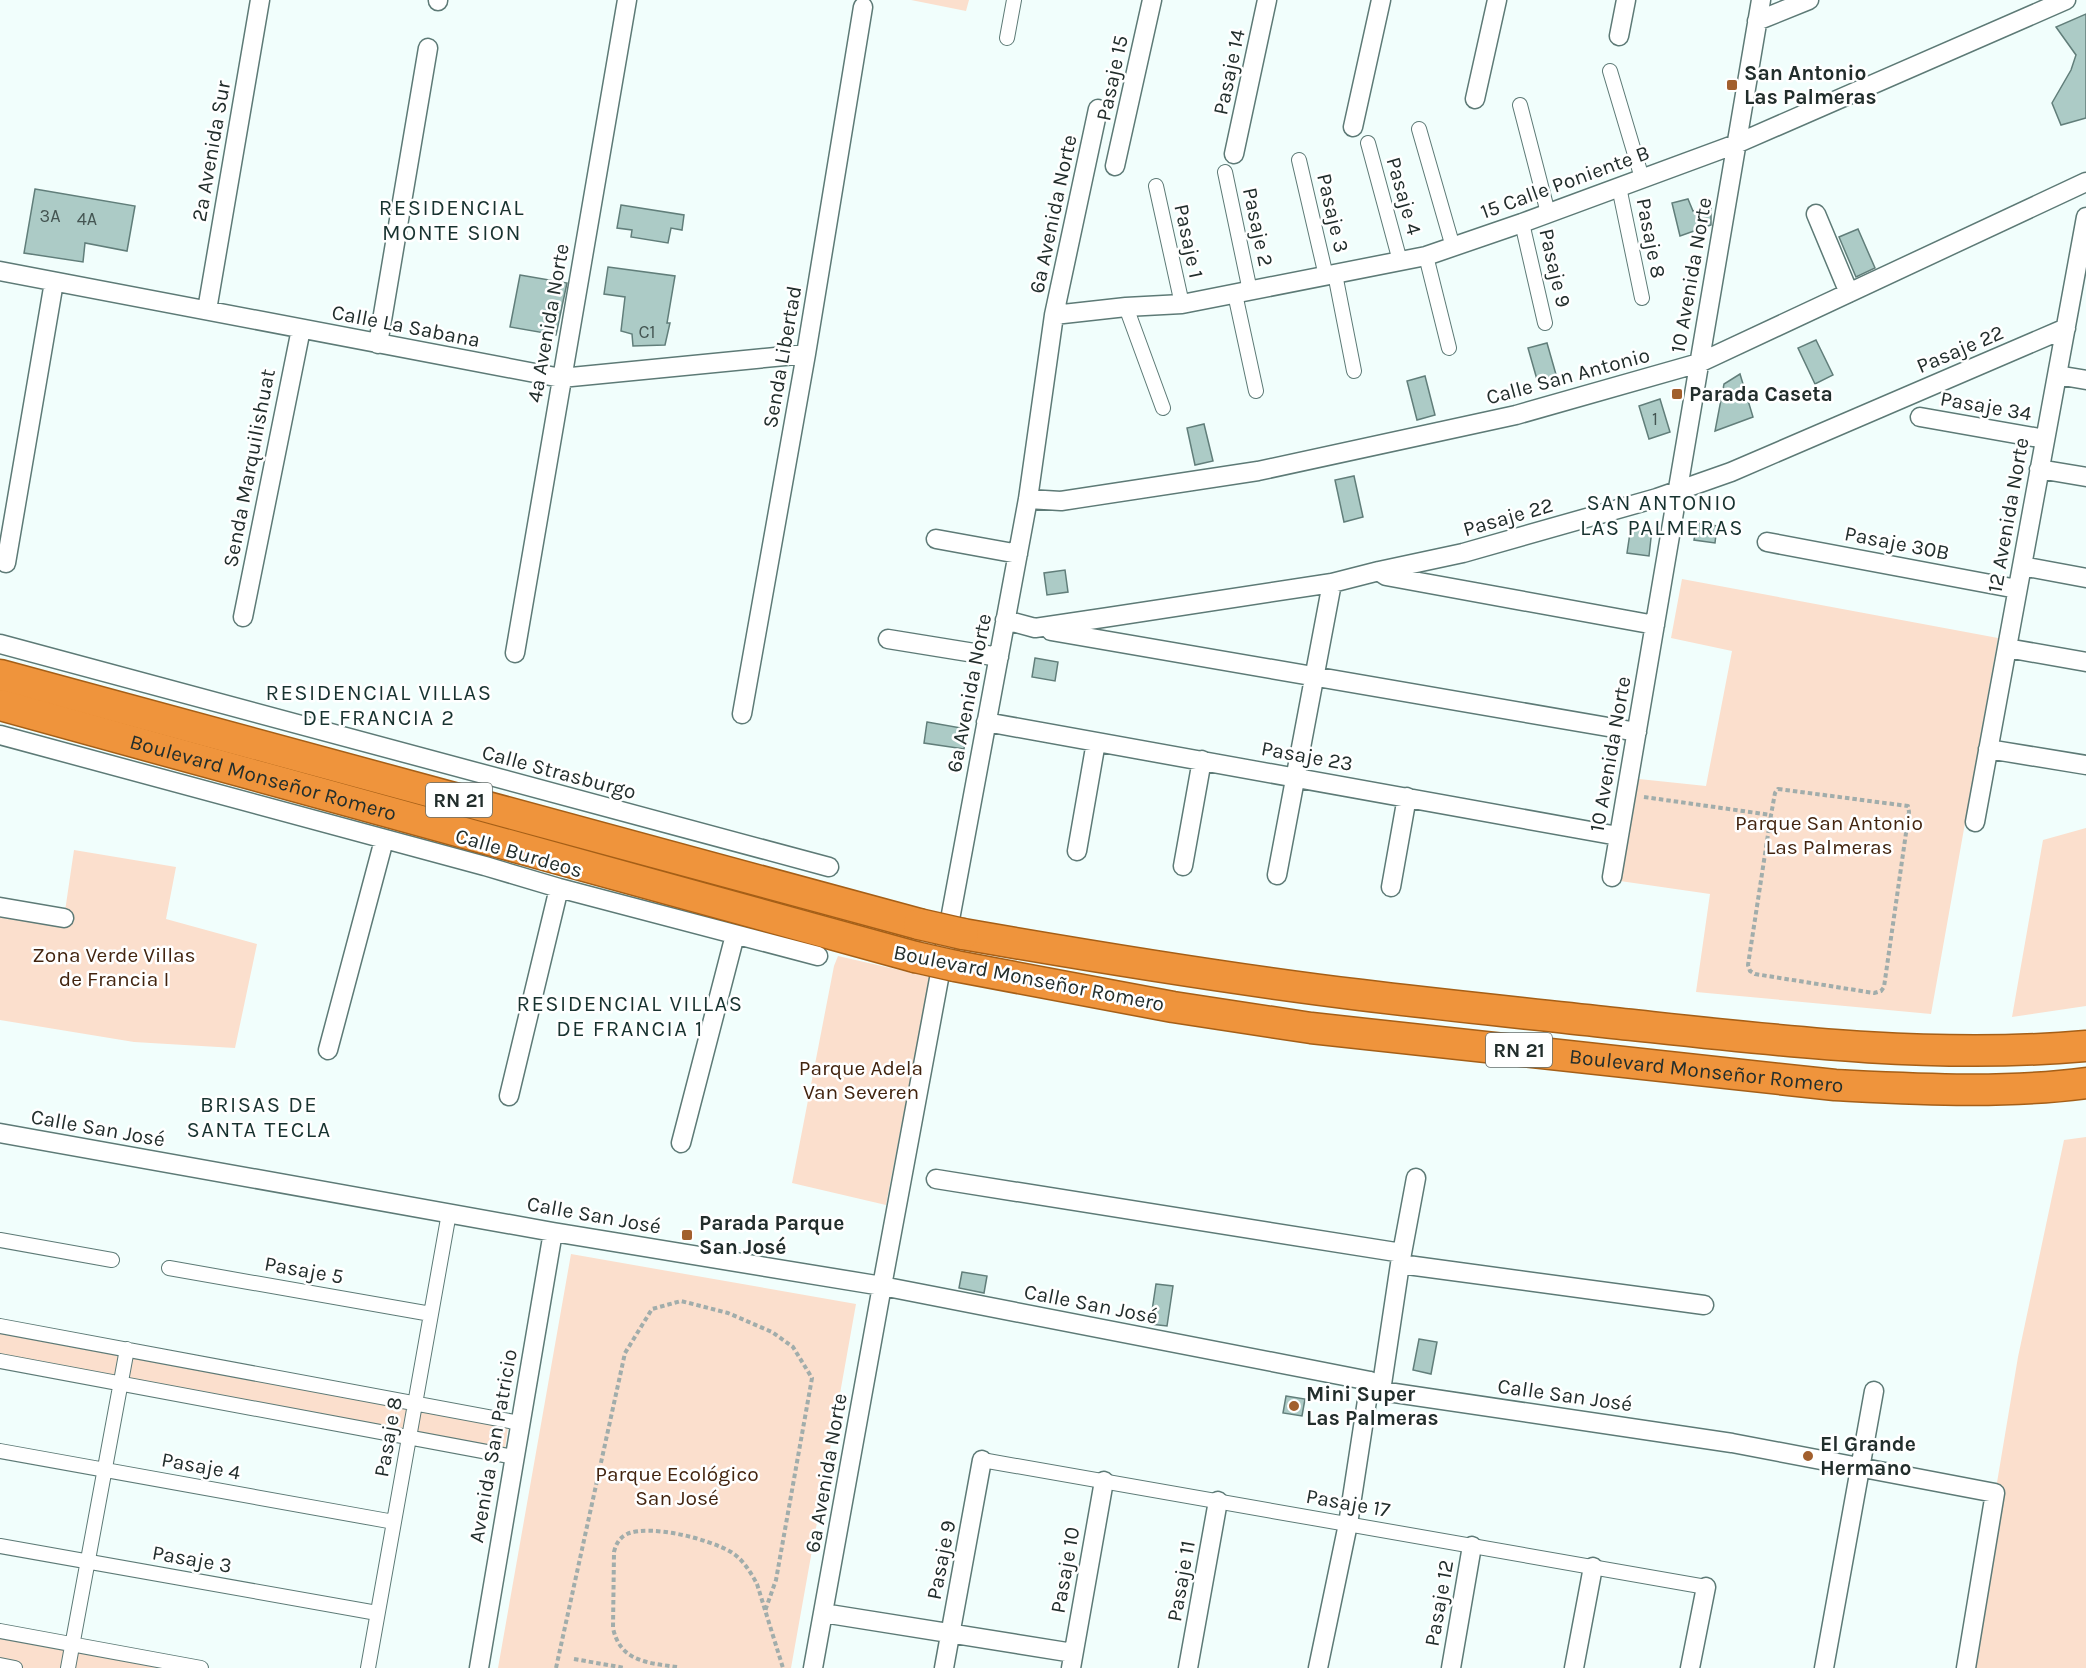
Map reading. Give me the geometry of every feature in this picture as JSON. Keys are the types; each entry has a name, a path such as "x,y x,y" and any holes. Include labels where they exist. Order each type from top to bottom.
{"highway":[{"name":"Boulevard Monseñor Romero","path":"0,675 963,934 1099,957 1360,995 1787,1041 1947,1050 2086,1046"},
{"name":"Boulevard Monseñor Romero","path":"0,705 915,957 1162,1005 1311,1028 1823,1083 1912,1089 1999,1090 2086,1083"}],"street":[{"name":"2a Avenida Sur","path":"207,310 260,0"},
{"name":"4a Avenida Norte","path":"515,653 627,0"},
{"path":"1007,38 1014,0"},
{"name":"Pasaje 15","path":"1115,166 1152,0"},
{"name":"Pasaje 14","path":"1234,153 1267,0"},
{"path":"1353,127 1382,0"},
{"path":"1475,99 1497,0"},
{"path":"1619,36 1626,0"},
{"name":"10 Avenida Norte","path":"1612,877 1761,0"},
{"path":"1757,21 1809,0"},
{"name":"15 Calle Poniente B","path":"1054,315 1126,307 1182,304 1426,256 1736,144 2066,0"},
{"name":"Senda Libertad","path":"742,714 806,354 863,7"},
{"path":"378,344 428,48"},
{"path":"1610,71 1642,178"},
{"path":"1520,105 1548,213"},
{"name":"6a Avenida Norte","path":"882,1286 1028,499 1054,315 1098,109"},
{"path":"1419,129 1453,247"},
{"name":"Pasaje 4","path":"1368,143 1400,261"},
{"name":"Pasaje 3","path":"1299,160 1331,275"},
{"name":"Pasaje 2","path":"1225,172 1243,292"},
{"name":"Calle San Antonio","path":"1028,499 1061,501 1258,471 1516,415 1699,363 2086,182"},
{"name":"Pasaje 1","path":"1156,186 1182,304"},
{"name":"Pasaje 8","path":"1619,187 1642,298"},
{"path":"1816,214 1849,293"},
{"name":"12 Avenida Norte","path":"1975,822 2066,328 2081,273 2086,217"},
{"name":"Pasaje 9","path":"1522,223 1545,323"},
{"path":"1426,256 1449,348"},
{"name":"Calle La Sabana","path":"0,272 561,378 806,354"},
{"path":"1331,275 1354,371"},
{"path":"6,563 54,282"},
{"path":"1243,292 1256,391"},
{"path":"1126,307 1163,408"},
{"name":"Pasaje 22","path":"1005,620 1035,628 1332,583 1462,553 1657,498 1731,472 2066,328"},
{"name":"Senda Marquilishuat","path":"243,616 301,329"},
{"path":"2057,375 2086,380"},
{"name":"Pasaje 34","path":"1920,417 2045,439"},
{"path":"2040,469 2086,477"},
{"path":"936,539 1018,554"},
{"name":"Pasaje 30B","path":"1767,542 2017,589"},
{"path":"2022,566 2086,578"},
{"path":"1379,571 1386,576 1655,625"},
{"path":"1277,875 1332,583"},
{"path":"1035,628 1637,732"},
{"path":"888,639 999,657"},
{"name":"Calle Strasburgo","path":"0,644 829,867"},
{"path":"2007,648 2086,662"},
{"name":"Pasaje 23","path":"986,722 1618,836"},
{"name":"Calle Burdeos","path":"0,735 818,957"},
{"path":"1077,851 1096,742"},
{"path":"1988,748 2086,765"},
{"path":"1183,866 1202,760"},
{"path":"1391,887 1407,797"},
{"path":"327,1050 384,840"},
{"path":"509,1096 559,888"},
{"path":"0,907 64,918"},
{"path":"681,1143 735,935"},
{"name":"Calle San José","path":"0,1133 553,1232 882,1286 1376,1386 1732,1443 1995,1493 1966,1668"},
{"path":"1318,1668 1416,1178"},
{"path":"936,1179 1401,1258 1704,1305"},
{"name":"Pasaje 8","path":"368,1668 449,1213"},
{"name":"Avenida San Patricio","path":"479,1668 553,1232"},
{"path":"0,1240 112,1260"},
{"name":"Pasaje 5","path":"169,1268 431,1314"},
{"name":"6ª Avenida Norte","path":"813,1668 882,1286"},
{"path":"0,1326 520,1423"},
{"path":"68,1668 127,1349"},
{"path":"0,1362 514,1457"},
{"path":"1824,1668 1874,1390"},
{"name":"Pasaje 4","path":"0,1451 394,1522"},
{"name":"Pasaje 9","path":"944,1668 982,1460"},
{"name":"Pasaje 17","path":"982,1460 1706,1587"},
{"name":"Pasaje 10","path":"1072,1661 1104,1481"},
{"name":"Pasaje 11","path":"1188,1668 1218,1501"},
{"name":"Pasaje 3","path":"0,1546 377,1613"},
{"name":"Pasaje 12","path":"1451,1668 1472,1546"},
{"path":"1574,1668 1593,1567"},
{"path":"1690,1668 1706,1587"},
{"path":"823,1613 950,1633 1072,1661"},
{"path":"0,1631 201,1668"},
{"path":"0,1665 15,1668"}],"path":[{"path":"1778,789 1908,806 1884,987 1881,991 1874,993 1755,974 1750,971 1748,965 1771,815 1775,793 1778,789"},
{"path":"1626,794 1771,815"},
{"path":"556,1668 626,1353 652,1309 681,1301 728,1313 772,1332 793,1347 812,1378 776,1580 765,1611"},
{"path":"677,1667 648,1665 621,1649 615,1639 613,1628 614,1552 616,1543 627,1534 641,1532 698,1539 731,1552 752,1574 783,1668"},
{"path":"574,1659 625,1668"}],"green space":[{"path":"911,0 969,0 966,11"},
{"name":"Parque San Antonio Las Palmeras","path":"1682,579 1998,638 1931,1014 1696,992 1710,894 1620,881 1639,779 1706,786 1732,651 1671,638"},
{"path":"2086,828 2086,1006 2012,1017 2043,840"},
{"name":"Zona Verde Villas de Francia I","path":"74,850 176,867 166,919 257,944 235,1048 134,1042 0,1020 0,907 64,918"},
{"name":"Parque Adela Van Severen","path":"838,956 930,977 886,1205 792,1183 834,966"},
{"path":"2086,1137 2086,1668 1966,1668 2018,1357 2064,1140"},
{"name":"Parque Ecológico San José","path":"571,1254 856,1304 791,1668 498,1668"},
{"path":"0,1326 509,1421 504,1455 0,1361"},
{"path":"0,1632 200,1668 16,1668 0,1665"}],"building":[{"path":"2086,14 2086,118 2061,125 2052,103 2071,70 2076,55 2056,27"},
{"path":"35,189 135,206 127,251 85,243 83,262 24,253"},
{"path":"1688,199 1693,211 1711,206 1711,225 1680,236 1672,203"},
{"path":"621,205 684,215 682,230 671,228 668,243 631,237 632,230 617,228"},
{"path":"1858,229 1875,268 1856,277 1839,237"},
{"path":"608,267 675,276 665,345 633,346 632,334 621,331 625,297 604,294"},
{"path":"520,275 567,283 556,335 510,327"},
{"path":"1816,340 1833,375 1815,384 1798,348"},
{"path":"1547,343 1559,385 1540,390 1528,348"},
{"path":"1740,374 1753,417 1715,431 1724,384"},
{"path":"1425,376 1435,415 1417,420 1407,381"},
{"path":"1660,399 1670,432 1649,439 1639,406"},
{"path":"1204,424 1213,461 1195,465 1187,428"},
{"path":"1354,476 1363,517 1344,522 1335,480"},
{"path":"1697,523 1717,526 1715,543 1694,540"},
{"path":"1631,526 1652,529 1649,556 1627,553"},
{"path":"1065,570 1068,592 1047,595 1044,573"},
{"path":"1035,658 1058,662 1055,681 1032,677"},
{"path":"927,722 967,729 964,749 924,743"},
{"path":"962,1272 987,1276 984,1293 959,1288"},
{"path":"1156,1284 1173,1286 1167,1326 1150,1324"},
{"path":"1419,1339 1437,1342 1431,1374 1413,1370"},
{"name":"Mini Super Las Palmeras","path":"1286,1396 1305,1399 1302,1416 1283,1413"}],"place":[{"name":"San Antonio Las Palmeras","path":"1732,85"},
{"name":"Parada Caseta","path":"1677,394"},
{"name":"Parada Parque San José","path":"687,1235"},
{"name":"Mini Super Las Palmeras","path":"1294,1406"},
{"name":"El Grande Hermano","path":"1808,1456"}],"district":[{"name":"RESIDENCIAL MONTE SION","path":"452,220"},
{"name":"SAN ANTONIO LAS PALMERAS","path":"1662,514"},
{"name":"RESIDENCIAL VILLAS DE FRANCIA 2","path":"379,704"},
{"name":"RESIDENCIAL VILLAS DE FRANCIA 1","path":"630,1016"},
{"name":"BRISAS DE SANTA TECLA","path":"259,1116"}]}
